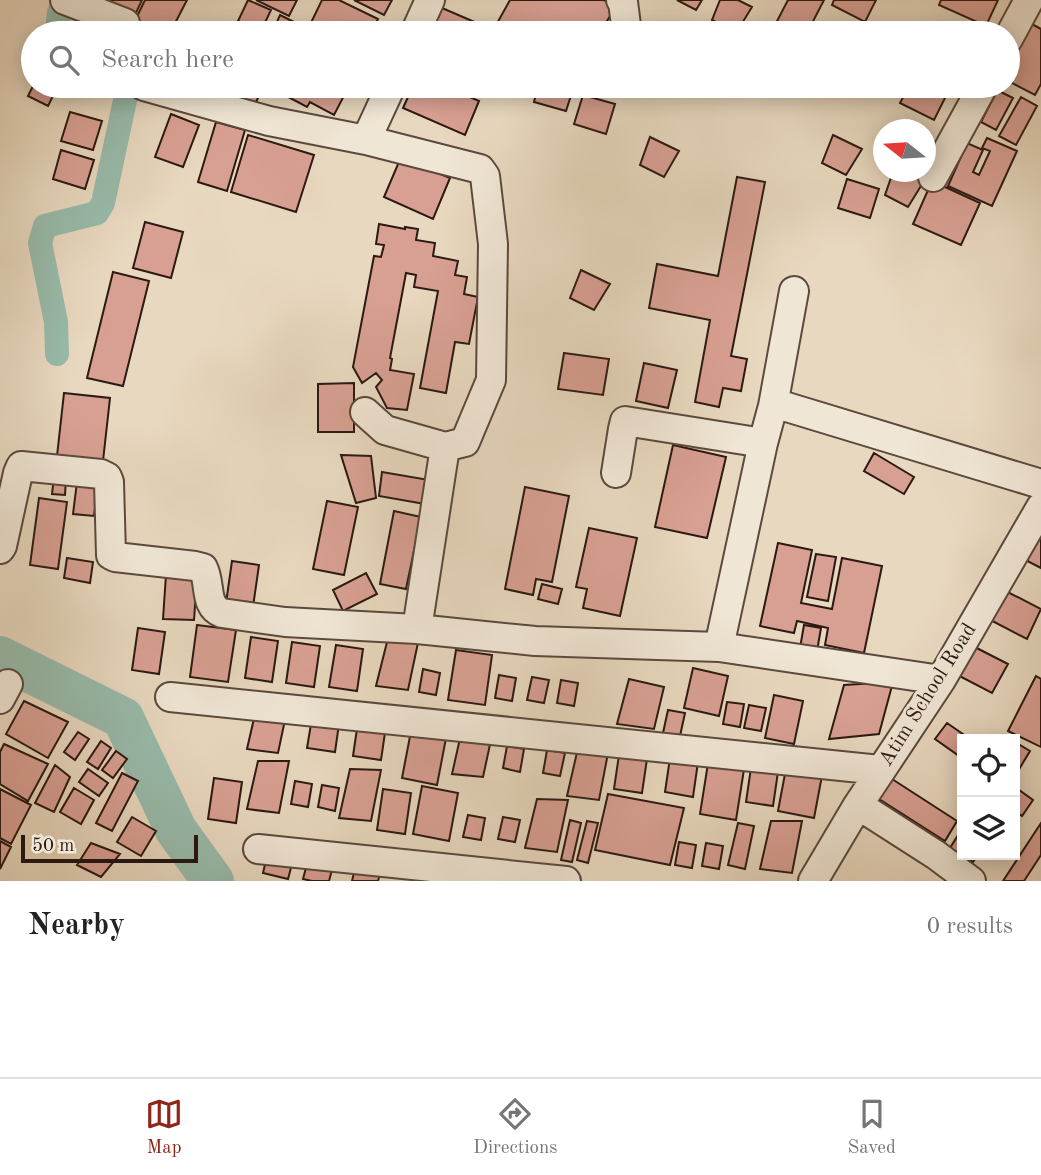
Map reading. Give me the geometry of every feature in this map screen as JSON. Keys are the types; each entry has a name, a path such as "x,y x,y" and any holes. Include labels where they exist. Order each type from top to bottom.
{"street":[{"path":"420,21 430,0"},
{"path":"621,0 624,2 626,21"},
{"path":"1018,21 1029,0"},
{"path":"71,2 120,21"},
{"path":"187,98 269,121 366,140 480,169 485,176 493,244 491,380 465,442 444,447 385,430 365,412"},
{"path":"366,140 385,98"},
{"path":"936,171 976,98"},
{"path":"719,647 773,406 794,291"},
{"path":"773,406 777,404 1041,484"},
{"path":"616,472 625,421 763,443"},
{"path":"417,629 444,447"},
{"path":"0,549 22,466 101,474 107,477 108,482 110,555 203,568 211,605 215,611 285,622 417,629 536,641 719,647 941,680"},
{"name":"Atim School Road","path":"813,881 880,770 941,680 1041,507"},
{"path":"170,697 880,770"},
{"path":"858,805 971,881"},
{"path":"258,849 566,881"}],"building":[{"path":"106,0 142,0 135,15"},
{"path":"145,0 187,0 176,21 135,21"},
{"path":"248,0 271,10 266,21 238,21"},
{"path":"256,0 297,0 289,16"},
{"path":"322,0 339,0 378,19 377,21 312,21"},
{"path":"354,0 392,0 384,15"},
{"path":"510,0 604,0 616,6 607,21 498,21"},
{"path":"677,0 702,0 696,10"},
{"path":"720,0 738,0 752,7 743,21 712,20"},
{"path":"788,0 824,0 813,21 777,21"},
{"path":"834,0 876,0 866,21 832,5"},
{"path":"941,0 998,0 988,21 975,21 939,5"},
{"path":"442,8 472,21 436,21"},
{"path":"280,15 292,21 277,21"},
{"path":"1030,23 1041,29 1041,84 1035,95 1020,87 1020,43"},
{"path":"1021,97 1037,106 1016,145 999,136"},
{"path":"32,98 52,98 48,106"},
{"path":"233,98 258,98 253,108"},
{"path":"290,98 343,98 334,115 310,102 307,107"},
{"path":"408,98 472,98 479,101 465,135 403,108"},
{"path":"535,98 570,98 566,111 534,102"},
{"path":"582,98 615,104 606,134 574,124"},
{"path":"903,98 945,98 934,119 900,103"},
{"path":"993,98 1013,98 996,130 981,122"},
{"path":"70,112 102,121 93,150 61,141"},
{"path":"171,114 199,125 183,167 155,157"},
{"path":"216,122 245,130 227,191 198,182"},
{"path":"248,135 314,155 296,212 231,192"},
{"path":"833,135 862,149 846,175 822,163"},
{"path":"650,137 679,151 664,177 640,165"},
{"path":"987,138 1017,151 992,206 948,186 967,143 983,150 973,172 979,175 990,151 982,148"},
{"path":"61,150 94,160 85,189 53,179"},
{"path":"401,157 450,178 433,219 384,197"},
{"path":"737,177 765,182 731,356 747,359 741,391 723,388 719,407 695,402 710,320 649,308 657,264 718,276"},
{"path":"847,179 879,189 870,218 838,208"},
{"path":"890,182 923,182 908,207 885,195"},
{"path":"932,182 980,203 961,245 913,224"},
{"path":"145,222 183,232 171,278 133,268"},
{"path":"379,224 418,229 416,240 435,243 433,256 458,261 455,275 467,277 464,294 478,297 469,344 455,342 446,393 420,388 438,291 414,287 416,275 406,273 390,370 414,374 407,410 387,408 376,387 382,380 376,373 362,383 353,367 374,256 381,257 384,245 376,244"},
{"path":"581,270 610,284 594,310 570,298"},
{"path":"113,272 149,281 123,386 87,378"},
{"path":"564,353 609,359 603,395 558,389"},
{"path":"644,363 677,370 668,408 636,401"},
{"path":"354,383 354,432 318,432 318,384"},
{"path":"64,393 110,398 103,461 57,456"},
{"path":"673,445 726,457 707,538 655,527"},
{"path":"874,453 914,477 904,494 864,471"},
{"path":"341,455 371,456 376,498 356,503"},
{"path":"382,472 429,480 425,504 379,496"},
{"path":"54,477 66,478 65,495 52,494"},
{"path":"77,482 98,484 94,516 73,514"},
{"path":"525,487 569,496 552,582 536,579 533,595 505,589"},
{"path":"39,498 67,502 58,569 30,565"},
{"path":"327,501 358,507 344,575 313,569"},
{"path":"394,511 421,517 406,589 380,584"},
{"path":"589,528 637,538 620,616 583,608 587,589 576,587"},
{"path":"1041,530 1041,568 1014,554"},
{"path":"778,543 812,550 801,603 832,609 842,558 882,566 864,653 825,645 828,628 797,621 794,633 760,626"},
{"path":"816,554 836,557 828,601 807,597"},
{"path":"67,558 93,562 90,583 64,578"},
{"path":"232,561 259,565 253,607 226,603"},
{"path":"366,573 377,594 343,611 333,590"},
{"path":"166,575 197,577 194,620 163,619"},
{"path":"542,584 562,589 558,604 538,599"},
{"path":"994,585 1041,609 1027,639 979,614"},
{"path":"197,625 236,630 228,682 190,677"},
{"path":"804,625 821,628 817,651 800,648"},
{"path":"138,628 165,632 159,674 132,670"},
{"path":"251,637 278,641 272,682 245,678"},
{"path":"388,638 419,638 408,690 376,686"},
{"path":"959,639 1008,664 992,693 944,668"},
{"path":"292,642 320,646 314,687 286,683"},
{"path":"336,645 363,649 357,691 329,687"},
{"path":"456,650 492,655 485,705 448,700"},
{"path":"693,668 728,676 719,716 684,708"},
{"path":"423,669 440,673 436,695 419,692"},
{"path":"499,675 516,678 512,701 495,698"},
{"path":"1036,676 1041,679 1041,747 1020,737 1020,734 1008,731"},
{"path":"532,677 549,680 544,703 527,700"},
{"path":"629,679 664,687 654,729 617,724"},
{"path":"561,680 578,683 574,706 557,703"},
{"path":"893,682 879,734 829,739 844,685"},
{"path":"774,695 803,701 794,744 765,738"},
{"path":"24,701 68,722 48,758 6,734"},
{"path":"258,701 289,701 278,753 247,749"},
{"path":"727,702 744,704 740,727 723,724"},
{"path":"749,705 766,708 761,731 744,728"},
{"path":"314,706 341,710 335,752 307,748"},
{"path":"668,710 685,713 680,736 663,733"},
{"path":"359,715 387,719 381,760 353,756"},
{"path":"947,723 963,734 957,734 957,754 935,739"},
{"path":"463,725 494,726 483,777 452,774"},
{"path":"412,726 447,733 437,785 402,778"},
{"path":"78,732 89,739 75,760 64,752"},
{"path":"101,741 111,748 98,769 87,762"},
{"path":"4,744 48,764 28,801 0,784 0,752"},
{"path":"1020,745 1030,751 1020,768"},
{"path":"507,746 524,749 520,772 503,768"},
{"path":"578,748 609,748 599,800 567,796"},
{"path":"620,748 648,752 642,793 614,789"},
{"path":"547,750 565,753 560,776 543,773"},
{"path":"116,751 127,759 113,778 102,770"},
{"path":"671,751 699,755 693,797 665,792"},
{"path":"709,757 745,763 736,820 700,814"},
{"path":"788,758 824,765 814,818 778,811"},
{"path":"258,761 289,761 279,813 247,809"},
{"path":"752,761 779,765 773,806 746,802"},
{"path":"55,765 70,777 54,812 35,803"},
{"path":"88,769 108,783 99,796 79,782"},
{"path":"350,769 381,770 371,821 339,818"},
{"path":"122,773 138,781 112,831 96,823"},
{"path":"214,778 242,782 236,823 208,819"},
{"path":"892,779 957,821 945,841 879,799"},
{"path":"295,781 312,784 308,807 291,804"},
{"path":"322,785 339,788 335,811 318,807"},
{"path":"422,786 458,793 449,841 413,834"},
{"path":"74,788 94,800 81,824 60,812"},
{"path":"0,789 31,805 11,844 0,838"},
{"path":"383,789 411,793 405,834 377,830"},
{"path":"1020,791 1033,800 1022,816 1020,815"},
{"path":"608,794 684,808 670,865 595,850"},
{"path":"537,799 568,800 557,852 525,848"},
{"path":"468,815 485,818 481,840 463,837"},
{"path":"132,817 156,831 141,856 117,842"},
{"path":"503,817 520,820 515,842 498,839"},
{"path":"570,820 581,823 572,862 561,860"},
{"path":"587,821 598,823 588,863 577,860"},
{"path":"771,821 802,821 792,873 760,869"},
{"path":"738,823 754,826 745,869 728,865"},
{"path":"1041,823 1041,855 1024,881 1003,881 1017,860 1020,860 1020,855"},
{"path":"957,837 957,852 950,848"},
{"path":"271,839 297,845 288,879 263,873"},
{"path":"0,841 11,847 0,869"},
{"path":"679,842 696,845 692,868 675,865"},
{"path":"91,843 120,854 101,877 77,865"},
{"path":"706,843 723,846 719,869 702,866"},
{"path":"312,845 337,851 329,881 303,879"},
{"path":"360,848 385,854 378,881 352,881"}],"waterway":[{"path":"58,21 64,0"},
{"path":"57,354 56,322 40,243 45,226 97,213 103,203 126,98"},
{"path":"0,657 123,718 176,830 213,881"}]}
